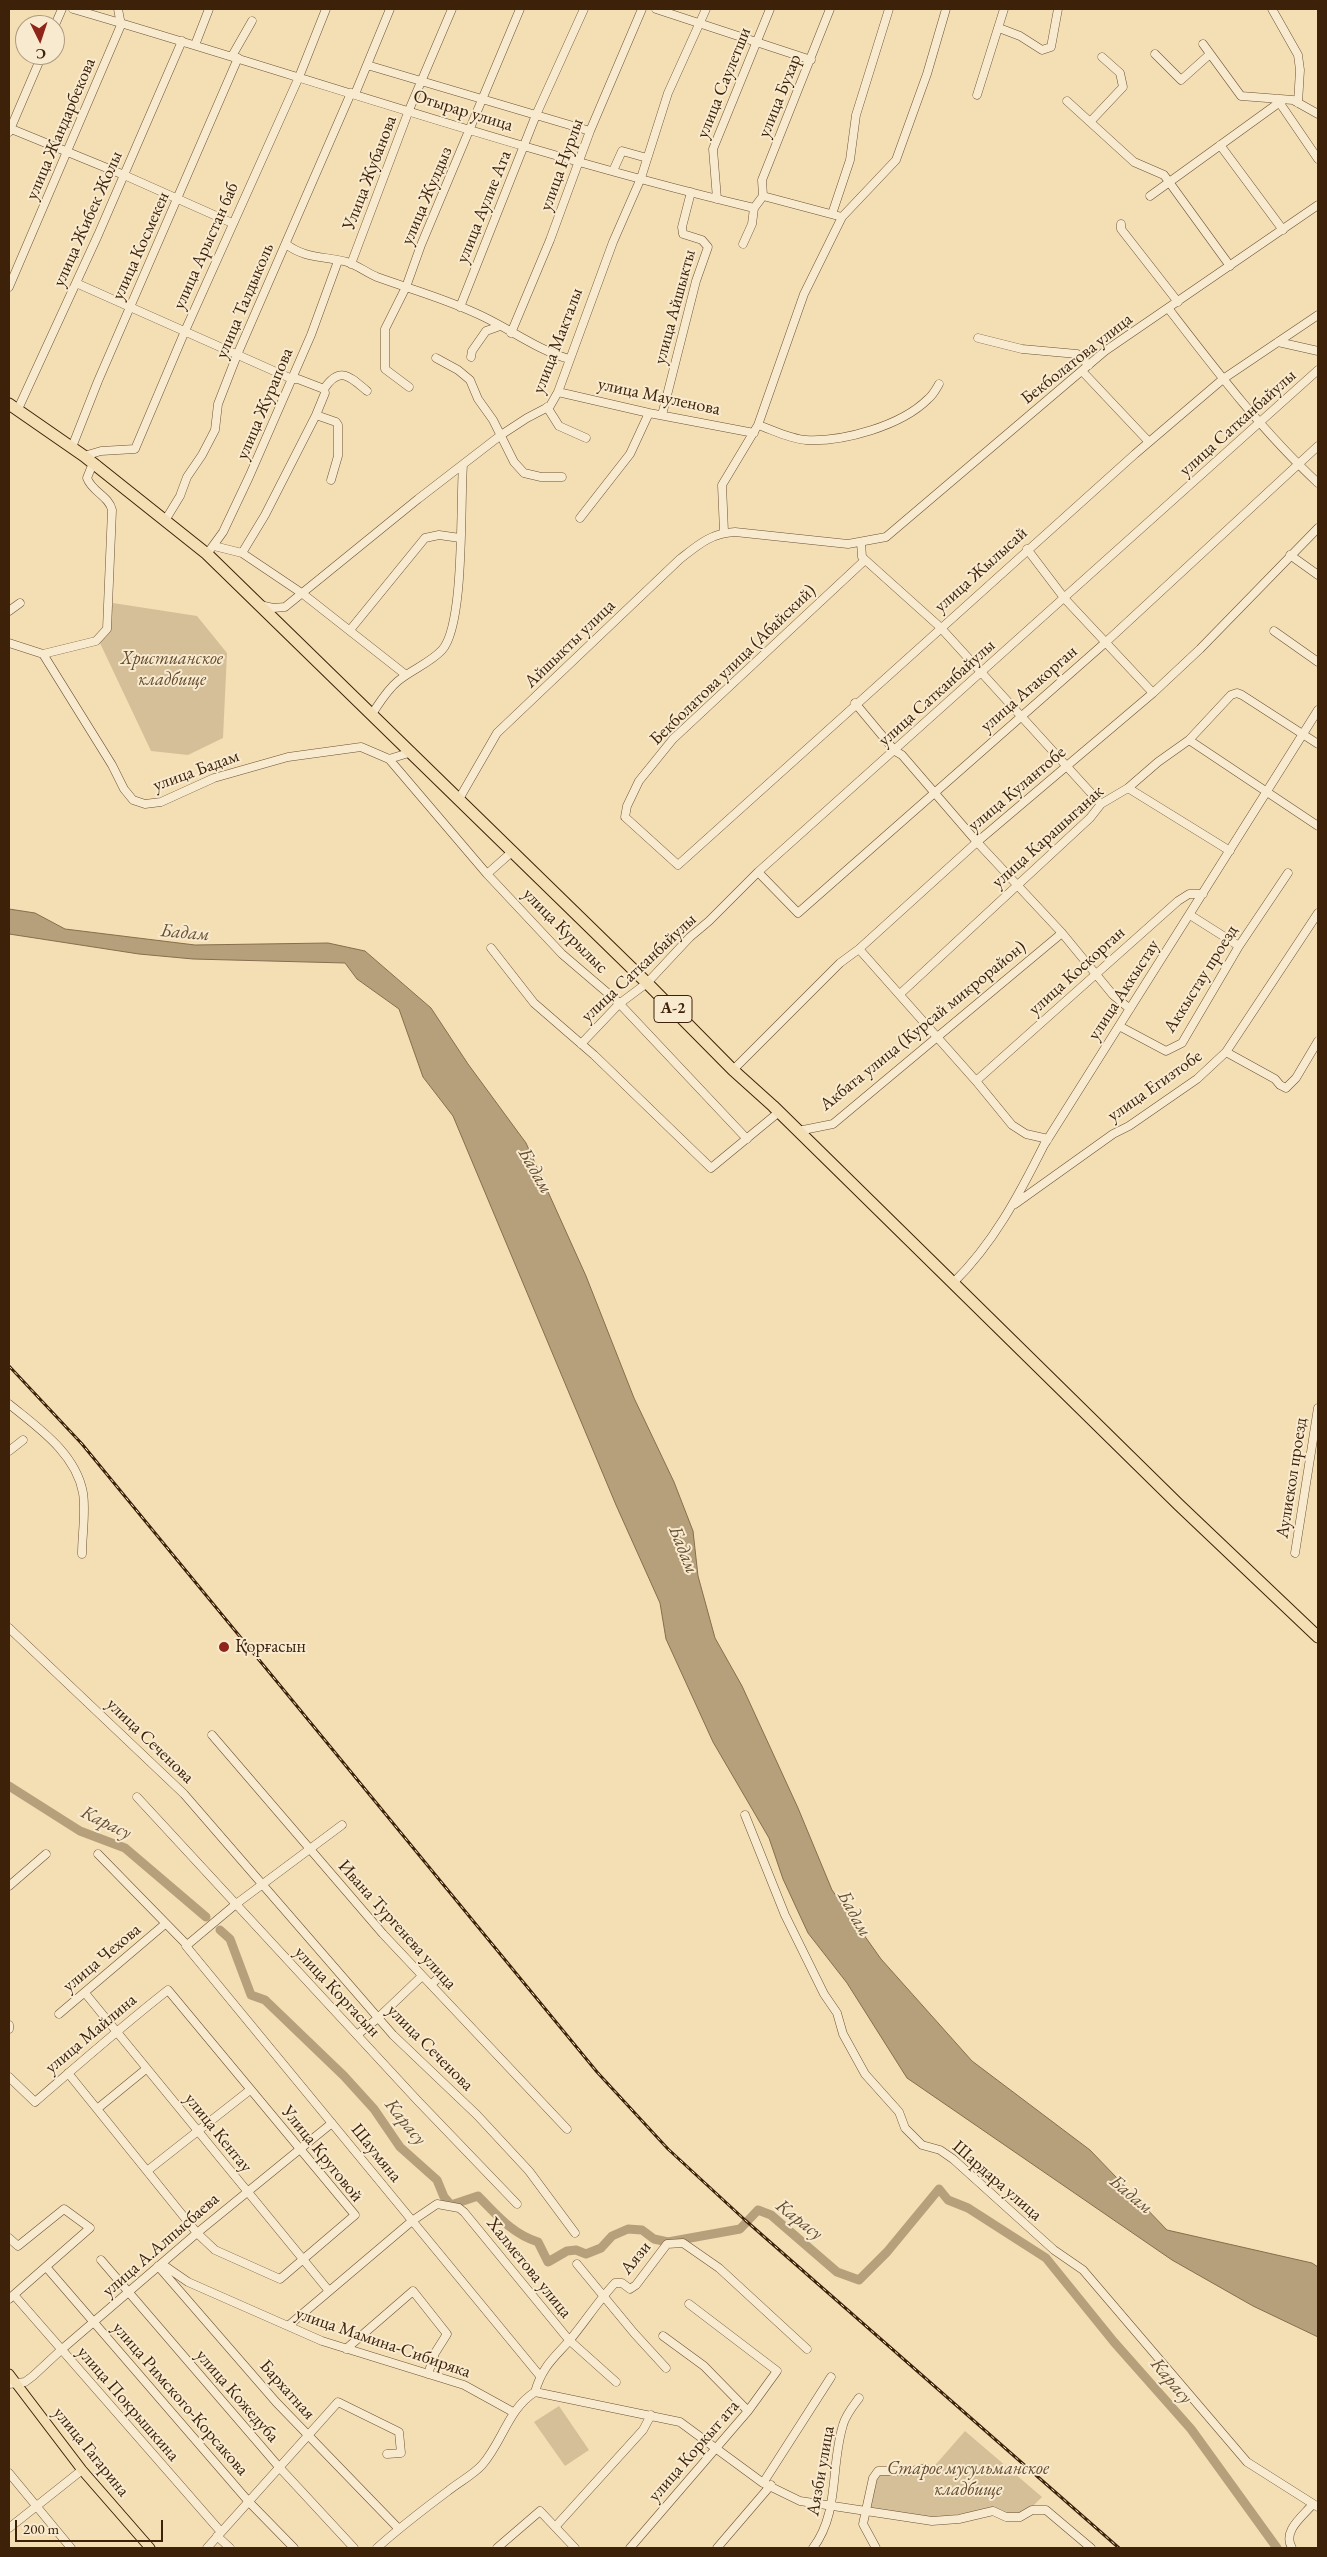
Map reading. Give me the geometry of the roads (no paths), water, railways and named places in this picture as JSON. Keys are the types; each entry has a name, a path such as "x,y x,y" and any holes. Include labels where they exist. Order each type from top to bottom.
{"highway":[{"name":"A-2","path":"13,406 97,465 166,519 211,550 258,604 513,851 733,1070 798,1130 1174,1499 1318,1637"}],"main road":[{"name":"улица Гагарина","path":"9,2374 12,2383 82,2470 150,2548"}],"street":[{"name":"Отырар улица","path":"73,9 526,146 754,208"},
{"path":"118,9 120,23"},
{"path":"195,45 209,9"},
{"name":"улица Арыстан баб","path":"84,456 101,451 135,449 184,331 299,77 326,9"},
{"name":"улица Талдыколь","path":"166,519 180,496 187,477 202,455 215,430 218,404 237,355 367,65 390,9"},
{"name":"Улица Жубанова","path":"351,264 410,110 452,9"},
{"name":"улица Жулдыз","path":"409,387 385,369 385,329 406,287 421,245 520,9"},
{"name":"улица Аулие Ата","path":"460,307 496,214 526,146 536,115 584,9"},
{"name":"улица Нурлы","path":"511,333 550,240 590,131 642,9"},
{"path":"656,9 811,60"},
{"name":"улица Макталы","path":"258,604 273,608 285,607 418,499 501,435 547,407 558,392 612,242 641,178 668,93 706,9"},
{"name":"улица Саулетши","path":"717,199 713,149 770,9"},
{"name":"улица Бухар","path":"763,196 762,180 830,9"},
{"path":"832,214 850,160 856,115 889,9"},
{"path":"946,9 927,74 896,160 842,217 814,270 756,429 722,485 724,532 848,544 861,542 862,557 940,627 1101,804"},
{"path":"977,95 1004,9"},
{"path":"999,28 1020,36 1042,50 1046,50 1051,47 1058,9"},
{"path":"1272,9 1298,55 1300,70 1298,103"},
{"name":"улица Космекен","path":"72,447 98,381 178,199 235,57 252,21"},
{"name":"улица Жандарбекова","path":"9,287 67,153 120,23"},
{"name":"улица Жибек Жолы","path":"13,406 76,283 182,41"},
{"path":"1203,44 1241,96 1298,103 1318,114"},
{"path":"1156,54 1181,80 1210,54"},
{"path":"1090,122 1123,86 1120,73 1102,57"},
{"path":"38,65 9,130 124,175 232,223"},
{"path":"367,65 590,131"},
{"path":"1067,101 1134,162 1164,175 1230,266"},
{"path":"1150,196 1278,101"},
{"path":"1278,101 1318,159"},
{"path":"1220,145 1283,230"},
{"path":"613,171 622,151 647,158"},
{"name":"улица Айшыкты","path":"662,416 696,281 708,247 702,240 683,234 682,227 691,192"},
{"path":"743,244 752,224 754,208 763,196 842,217"},
{"name":"Бекболатова улица","path":"861,542 886,537 1089,365 1168,308 1318,206"},
{"path":"1121,224 1121,229 1178,302"},
{"path":"286,244 296,252 351,264 460,307 500,326 542,350 569,359"},
{"name":"улица Журапова","path":"211,550 223,532 250,477 292,379 338,261"},
{"path":"76,283 292,379 298,378 324,389"},
{"path":"1168,308 1223,379 1298,465 1318,483"},
{"name":"улица Жылысай","path":"678,865 940,627 1223,379 1318,315"},
{"path":"471,357 472,351 486,330 500,326"},
{"path":"978,338 1022,349 1078,354 1089,365"},
{"path":"1278,342 1318,351"},
{"path":"436,358 458,370 470,380 478,400 501,435 514,462 524,473 541,477 562,477"},
{"name":"улица Сатканбайулы","path":"581,1044 619,1004 647,983 690,937 709,921 758,872 1318,370"},
{"path":"1082,371 1150,442"},
{"path":"242,553 265,515 316,415 325,393 324,389 338,375 343,374 348,375 367,391"},
{"name":"улица Мауленова","path":"558,392 662,416 756,429 804,440 834,440 860,434 902,418 928,399 939,384"},
{"path":"547,407 559,426 586,438"},
{"path":"580,518 630,454 649,413"},
{"path":"316,415 336,422 338,425 338,456 330,480"},
{"name":"улица Атакорган","path":"758,872 798,913 1106,642 1318,446"},
{"path":"9,643 43,654 96,641 107,629 112,510 110,503 90,486 87,478 91,468 97,465"},
{"path":"372,714 385,693 406,675 440,651 445,645 460,583 463,465"},
{"name":"улица Кулантобе","path":"733,1070 840,963 859,949 977,842 1068,767 1153,693 1200,649 1318,528"},
{"name":"Айшыкты улица","path":"459,799 498,733 680,560 706,539 724,532"},
{"path":"350,630 424,538 438,535 460,538"},
{"path":"211,550 242,553 302,594 406,675"},
{"path":"1027,550 1065,598 1153,693"},
{"path":"1290,555 1318,575"},
{"name":"Бекболатова улица (Абайский)","path":"678,865 625,817 627,806 639,780 673,739 865,560"},
{"path":"9,611 20,603"},
{"path":"1274,631 1318,662"},
{"name":"улица Бадам","path":"43,654 112,765 124,789 134,800 145,804 161,802 214,778 288,757 361,747 390,759"},
{"name":"улица Карашыганак","path":"900,994 1090,818 1101,804 1128,788 1158,762 1189,740 1226,700 1237,693 1318,744"},
{"path":"855,703 895,751 902,755 977,842 1062,932 1096,974 1130,1009"},
{"name":"улица Аккыстау","path":"953,1283 973,1264 1014,1205 1048,1139 1318,710"},
{"path":"1189,740 1318,826"},
{"path":"390,759 412,752"},
{"name":"улица Курылыс","path":"390,759 487,874 562,954 619,1004 747,1139"},
{"path":"1128,788 1230,850"},
{"path":"487,874 513,851"},
{"name":"Аккыстау проезд","path":"1119,1026 1166,1051 1182,1043 1239,946 1288,873"},
{"name":"улица Коскорган","path":"976,1081 1178,900 1188,894 1203,894"},
{"name":"улица Егизтобе","path":"1014,1205 1113,1134 1129,1126 1197,1080 1226,1052 1318,913"},
{"path":"1190,915 1239,946"},
{"name":"Акбата улица (Курсай микрорайон)","path":"798,1130 833,1124 1062,932"},
{"path":"491,948 534,1002 581,1044 711,1168 779,1112"},
{"path":"859,949 938,1037 1012,1125 1026,1134 1048,1139"},
{"path":"1226,1052 1275,1079 1286,1088 1296,1078 1318,1041"},
{"path":"9,1404 38,1426 55,1443 77,1475 83,1494 82,1554"},
{"name":"Аулиекол проезд","path":"1295,1553 1318,1408"},
{"path":"9,1451 23,1440"},
{"name":"улица Сеченова","path":"9,1628 184,1794 378,2018 477,2115 529,2171 575,2233"},
{"name":"Ивана Тургенева улица","path":"212,1735 309,1849 431,1986 567,2129"},
{"name":"улица Коргасын","path":"137,1797 357,2035 518,2204"},
{"name":"Шардара улица","path":"745,1815 785,1915 824,1994 837,2013 843,2034 865,2074 899,2112 905,2128 922,2145 940,2150 953,2158 1054,2250 1083,2270 1247,2462 1316,2506"},
{"path":"187,1947 261,1884 342,1825"},
{"path":"9,1886 46,1854"},
{"name":"Шаумяна","path":"98,1854 187,1947 540,2376"},
{"name":"улица Чехова","path":"59,2014 165,1924"},
{"path":"431,1986 441,1975"},
{"path":"357,2035 378,2018 422,1976"},
{"name":"улица Майлина","path":"9,2077 35,2102 168,1990"},
{"name":"Улица Круговой","path":"68,2074 197,2233 215,2250 280,2279 355,2215 168,1990"},
{"name":"улица Кентау","path":"85,1993 246,2192 329,2291"},
{"path":"97,2109 146,2069"},
{"path":"147,2171 250,2090"},
{"name":"улица А.Алпысбаева","path":"12,2383 25,2382 34,2376 61,2350 197,2233 332,2123"},
{"name":"Халметова улица","path":"288,2326 412,2220 437,2204 459,2208 464,2212 569,2340 616,2382"},
{"path":"9,2238 18,2246 64,2209 90,2228 12,2297"},
{"name":"Аязи","path":"535,2392 545,2367 569,2340 603,2296 615,2283 622,2283 630,2289 636,2285 667,2244 683,2243 719,2268 807,2349"},
{"name":"улица Кожедуба","path":"101,2260 279,2466 354,2548"},
{"path":"577,2264 666,2368"},
{"name":"улица Мамина-Сибиряка","path":"160,2265 188,2282 322,2342 464,2385 513,2412"},
{"name":"Бархатная","path":"160,2265 308,2435 398,2528"},
{"name":"улица Римского-Корсакова","path":"47,2268 249,2502 294,2548"},
{"path":"346,2349 413,2291 447,2334 435,2353 428,2374"},
{"name":"улица Покрышкина","path":"12,2297 61,2350 230,2548"},
{"name":"улица Коркыт ата","path":"630,2548 748,2411 777,2372 690,2304"},
{"path":"663,2336 704,2366 748,2411"},
{"path":"717,2548 767,2484 831,2377"},
{"path":"377,2548 398,2528 481,2466 495,2446 513,2412 525,2398 535,2392 680,2422 767,2484 800,2500 932,2521 959,2520 993,2511 1006,2517 1020,2518 1032,2510 1046,2510 1091,2548"},
{"name":"Аязби улица","path":"813,2548 824,2534 832,2506 838,2446 843,2422 859,2398"},
{"path":"206,2548 338,2402 399,2432 401,2453 387,2454"},
{"path":"556,2526 643,2430 651,2415"},
{"path":"876,2548 863,2524 873,2478 878,2471 912,2471 926,2468"},
{"path":"9,2528 82,2470"},
{"path":"9,2473 71,2548"},
{"path":"1292,2548 1288,2538 1289,2532 1316,2506"},
{"path":"497,2548 540,2511 575,2548"}],"water":[{"name":"Бадам","path":"9,909 35,913 65,929 195,945 328,943 365,951 431,1008 468,1064 526,1143 586,1276 634,1398 674,1482 693,1531 698,1576 715,1638 742,1686 798,1808 832,1890 881,1959 972,2061 1090,2150 1167,2230 1312,2263 1318,2267 1318,2337 1253,2306 1172,2260 907,2078 847,1983 808,1933 783,1879 769,1838 713,1742 666,1639 660,1603 616,1505 453,1116 423,1077 399,1009 357,979 345,963 193,959 139,954 9,934"}],"waterway":[{"name":"Карасу","path":"9,1786 80,1831 125,1848 206,1917"},
{"name":"Карасу","path":"220,1930 230,1939 251,1995 265,2000 344,2076 374,2109 400,2147 437,2180 444,2197 451,2205 478,2196 498,2217 513,2229 538,2242 548,2262 567,2251 576,2250 586,2254 601,2248 612,2236 628,2229 642,2230 654,2239 668,2242 740,2229 758,2210 771,2215 837,2272 859,2280 887,2252 939,2189 948,2200 968,2208 1046,2258 1114,2342 1191,2429 1277,2548"}],"railway":[{"path":"9,1366 82,1444 597,2072 668,2149 745,2220 1119,2548"}],"place":[{"name":"Қорғасын","path":"224,1647"}],"park label":[{"name":"Христианское кладбище","path":"172,670"},
{"name":"Старое мусульманское кладбище","path":"968,2479"}]}
